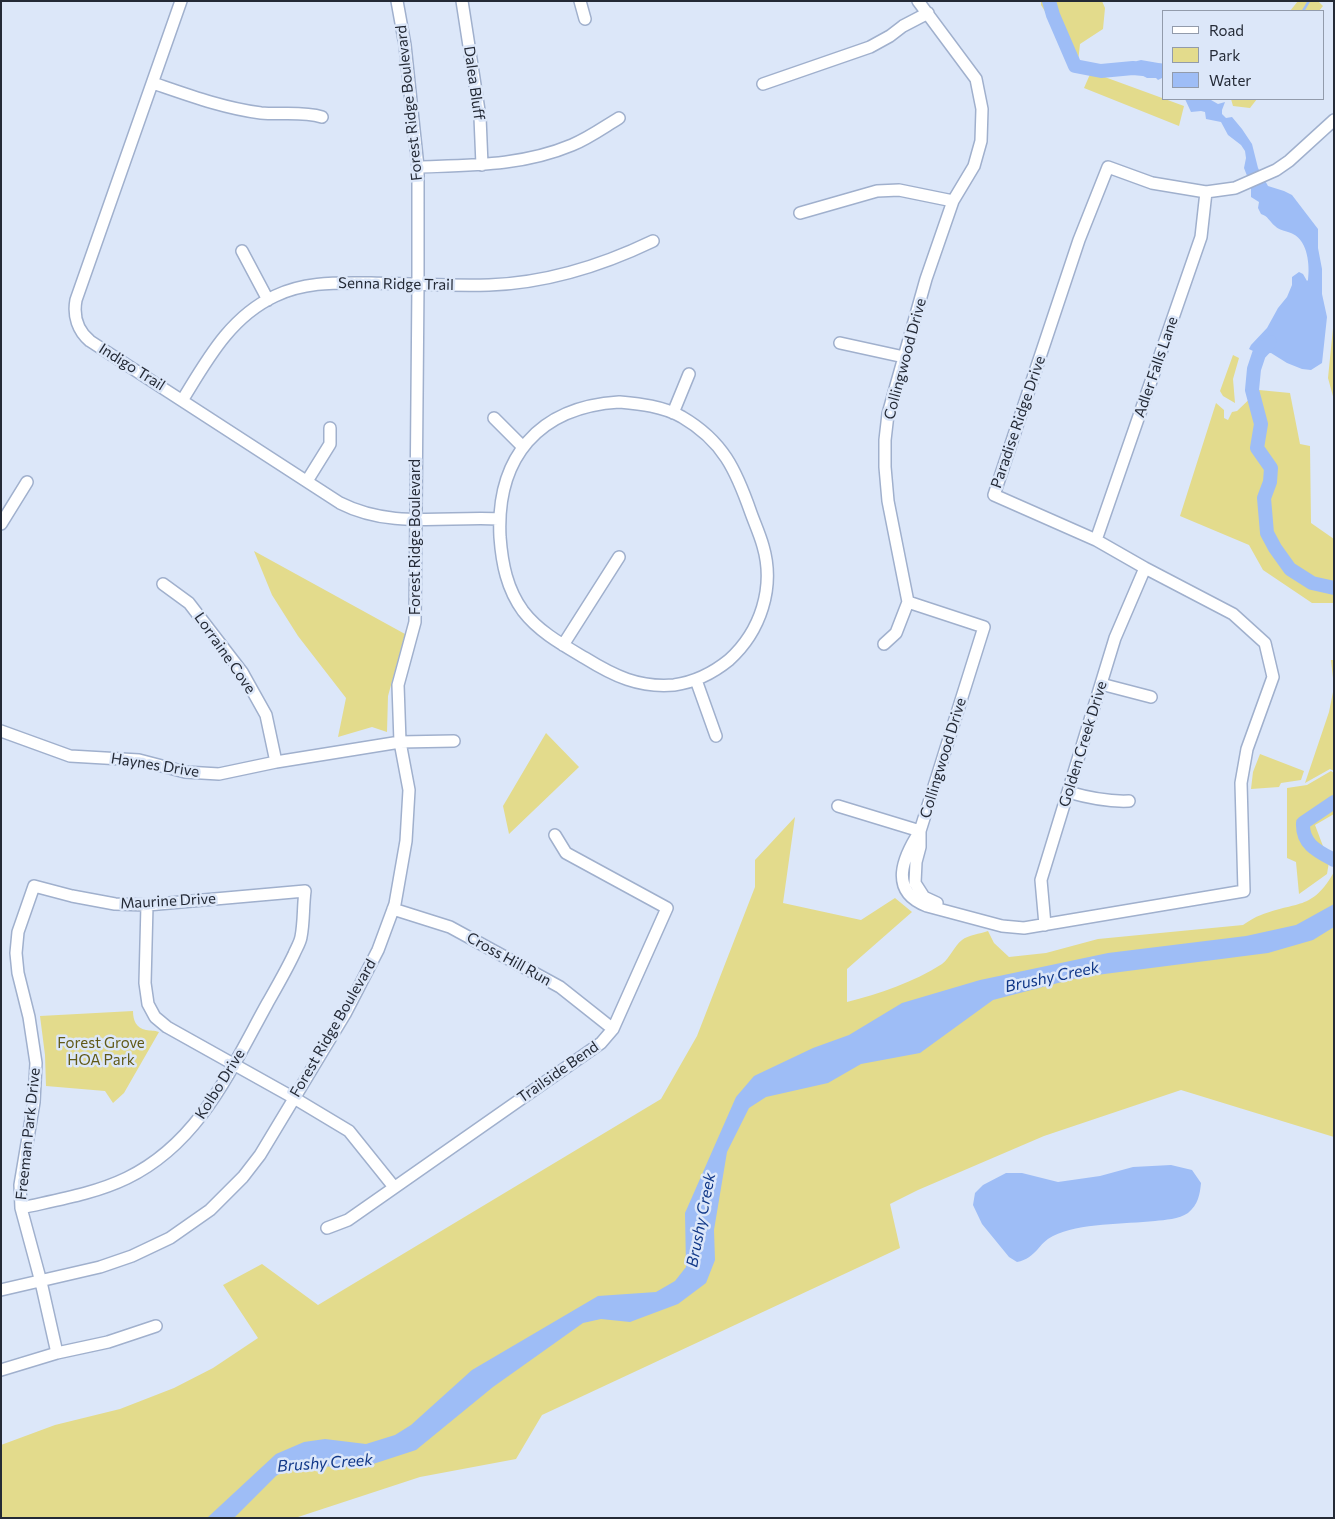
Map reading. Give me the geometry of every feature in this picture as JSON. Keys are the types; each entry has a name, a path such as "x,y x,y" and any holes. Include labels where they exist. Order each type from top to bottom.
{"street":[{"name":"Indigo Trail","path":"181,1 76,300 75,314 78,324 87,338 340,503 365,514 392,519 500,519"},
{"name":"Forest Ridge Boulevard","path":"1,1290 100,1267 132,1256 170,1238 210,1210 244,1177 260,1155 345,1014 378,950 393,909 406,841 409,790 400,742 398,685 415,622 418,284 418,167 405,45 397,1"},
{"name":"Dalea Bluff","path":"462,1 480,117 482,165"},
{"path":"580,1 585,19"},
{"name":"Collingwood Drive","path":"918,1 976,79 982,109 981,141 974,166 953,201 926,279 888,414 885,440 888,501 908,602 984,627 920,830 920,847 916,862 915,883 924,896 961,914 1002,926 1024,928 1244,891"},
{"path":"763,84 870,46 928,13"},
{"path":"153,84 209,102 243,110 263,113 307,113 322,117"},
{"path":"418,167 516,162 555,152 593,134 619,118"},
{"name":"Paradise Ridge Drive","path":"1244,891 1241,783 1247,749 1273,677 1265,643 1233,614 1096,540 994,495 1079,240 1108,167 1152,183 1206,192 1235,188 1276,170 1289,161 1334,120"},
{"path":"800,213 877,191 899,190 953,201"},
{"name":"Adler Falls Lane","path":"1096,540 1201,237 1206,192"},
{"name":"Senna Ridge Trail","path":"183,400 225,336 245,316 268,300 287,291 314,284 328,283 489,285 545,278 573,272 628,253 653,241"},
{"path":"242,251 268,300"},
{"path":"840,343 904,357"},
{"path":"673,413 689,374"},
{"path":"619,402 646,405 673,413 703,432 730,462 739,479 763,547 767,574 765,601 761,615 744,644 725,663 696,680 680,684 660,685 631,681 607,672 552,638 531,620 509,586 502,559 500,519 505,483 510,469 523,447 554,420 578,409 619,402"},
{"path":"494,418 523,447"},
{"path":"307,481 330,444 330,428"},
{"path":"1,524 27,482"},
{"path":"563,645 619,557"},
{"name":"Golden Creek Drive","path":"1045,925 1041,880 1115,638 1145,568"},
{"name":"Lorraine Cove","path":"164,584 189,603 242,672 266,715 276,762"},
{"path":"884,644 896,633 908,602"},
{"path":"696,680 716,736"},
{"path":"1101,684 1151,698"},
{"name":"Haynes Drive","path":"1,731 70,756 139,760 185,772 218,774 276,762 400,742 454,741"},
{"path":"1068,792 1112,802 1129,801"},
{"path":"838,806 920,830"},
{"name":"Trailside Bend","path":"327,1228 348,1220 600,1043 613,1029 667,908 566,853 555,835"},
{"name":"Maurine Drive","path":"34,886 72,896 115,904 147,905 304,891"},
{"name":"Freeman Park Drive","path":"34,886 18,932 16,953 18,973 29,1017 36,1063 34,1102 20,1185 21,1208 41,1282 57,1353"},
{"name":"Kolbo Drive","path":"21,1208 88,1192 127,1178 156,1160 179,1142 201,1118 234,1065 286,970 301,938 304,891"},
{"path":"147,905 145,983 148,1004 155,1017 167,1027 349,1131 394,1187"},
{"name":"Cross Hill Run","path":"393,909 450,927 484,945 560,987 613,1029"},
{"path":"1,1370 57,1353 108,1342 156,1326"}],"green space":[{"path":"1041,1 1102,1 1105,8 1103,29 1080,44 1078,62 1041,5"},
{"path":"1298,1 1318,1 1323,6 1320,10 1291,10"},
{"path":"1091,72 1162,98 1162,100 1184,106 1179,126 1084,88"},
{"path":"1231,100 1256,100 1250,108 1233,106"},
{"path":"1334,328 1334,400 1328,378"},
{"path":"1233,355 1239,358 1233,379 1235,403 1223,396 1220,391"},
{"path":"1259,390 1290,393 1300,444 1310,446 1311,523 1334,539 1334,603 1312,603 1263,570 1249,545 1180,516 1216,403 1224,410 1224,418 1228,420 1232,412 1237,411"},
{"path":"254,551 405,634 388,696 387,732 372,727 338,737 346,698 298,636 272,595"},
{"path":"1331,660 1334,660 1334,687"},
{"path":"1334,687 1334,771 1330,769 1305,783 1329,712"},
{"path":"546,733 579,767 509,834 503,806"},
{"path":"1260,754 1304,771 1301,780 1281,783 1279,787 1251,789 1253,772"},
{"path":"1331,771 1334,773 1334,814 1315,825 1329,862 1327,874 1299,894 1296,862 1287,858 1287,788 1307,785"},
{"path":"795,817 783,903 861,920 895,898 912,912 847,969 847,1002 884,991 920,976 942,964 965,938 988,931 994,943 1009,957 1046,953 1098,939 1243,925 1259,916 1310,899 1326,884 1334,872 1334,1137 1181,1090 1044,1136 890,1204 900,1248 542,1415 516,1459 420,1477 295,1518 1,1518 1,1445 55,1425 120,1409 174,1388 213,1368 258,1338 223,1285 262,1264 318,1305 661,1099 697,1036 755,887 755,860"},
{"name":"Forest Grove HOA Park","path":"133,1011 134,1020 137,1025 146,1030 159,1032 124,1093 113,1103 105,1091 46,1086 45,1055 40,1016"}],"water":[{"path":"1137,61 1162,64 1162,78 1158,80 1156,78 1147,78 1134,71 1133,65"},
{"path":"1185,100 1211,100 1218,104 1225,102 1222,114 1226,118 1232,117 1252,144 1258,168 1268,186 1292,195 1318,229 1318,248 1322,269 1322,294 1327,317 1322,363 1311,370 1302,369 1287,363 1271,353 1259,354 1249,349 1267,328 1278,308 1287,297 1292,285 1292,277 1299,272 1308,280 1307,254 1298,237 1277,228 1267,217 1261,214 1258,208 1259,202 1251,197 1251,186 1244,168 1245,151 1241,145 1228,135 1221,122 1206,119 1205,112 1191,112"},
{"name":"Brushy Creek","path":"1334,904 1334,927 1313,940 1268,953 1081,977 993,1000 920,1053 861,1064 828,1083 766,1097 749,1108 727,1152 714,1230 715,1260 706,1283 678,1304 630,1322 601,1319 583,1323 493,1387 416,1450 367,1466 291,1467 276,1476 234,1518 207,1518 276,1454 304,1442 325,1439 366,1444 395,1435 411,1425 472,1370 598,1296 656,1292 675,1281 686,1267 685,1213 736,1097 754,1076 813,1048 849,1035 902,1003 980,980 1108,953 1246,936 1296,925"},
{"path":"1171,1165 1192,1170 1201,1183 1196,1203 1188,1213 1167,1220 1089,1226 1064,1232 1048,1239 1029,1257 1017,1262 1009,1257 982,1224 973,1205 975,1193 983,1185 1006,1173 1022,1173 1058,1182 1100,1176 1133,1167"}],"waterway":[{"path":"1049,1 1075,66 1101,71 1133,68 1162,71"},
{"path":"1304,10 1309,1"},
{"path":"1270,342 1259,354 1254,369 1252,390 1261,424 1257,448 1271,468 1270,482 1264,498 1267,533 1290,569 1312,583 1334,588"},
{"path":"1334,802 1303,823 1303,830 1308,842 1316,850 1334,860"}]}
